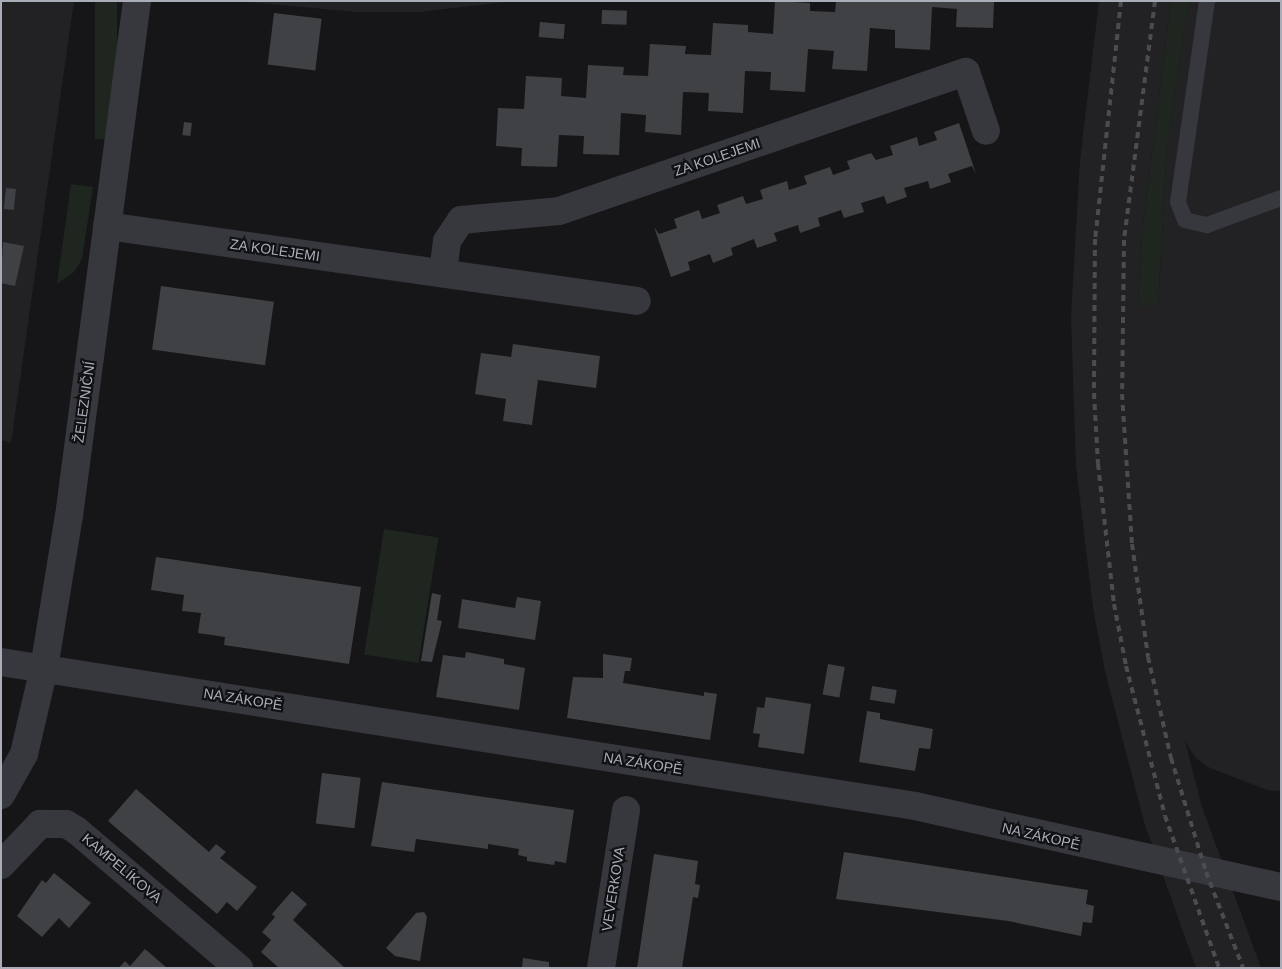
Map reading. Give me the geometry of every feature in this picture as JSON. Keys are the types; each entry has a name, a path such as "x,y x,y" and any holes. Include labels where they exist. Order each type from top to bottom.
{"street":[{"name":"ŽELEZNIČNÍ","path":"1,796 24,754 44,668 69,516 137,1"},
{"name":"ZA KOLEJEMI","path":"442,273 447,241 461,220 560,211 966,72 986,131"},
{"name":"ZA KOLEJEMI","path":"107,226 637,301"},
{"name":"NA ZÁKOPĚ","path":"1,662 915,806 1281,887"},
{"name":"VEVERKOVA","path":"601,968 626,810"},
{"name":"KAMPELÍKOVA","path":"1,865 40,824 66,824 76,830 239,968"}],"lane":[{"path":"1207,1 1178,202 1185,220 1206,225 1281,198"}],"shaded area":[{"path":"1,1 74,1 11,443 1,440"},
{"path":"95,1 117,1 117,139 95,139"},
{"path":"238,1 515,1 419,12 356,12"},
{"path":"1099,1 1171,1 1142,234 1138,305 1158,306 1167,147 1189,1 1281,1 1281,791 1267,790 1208,767 1195,757 1185,741 1202,807 1261,968 1196,968 1144,822 1105,671 1093,608 1076,466 1071,317 1080,160"},
{"path":"1171,1 1189,1 1167,147 1158,306 1138,305 1142,234"},
{"path":"71,184 93,187 82,259 74,272 57,284"},
{"path":"384,529 438,538 418,663 364,654"}],"building":[{"path":"775,1 810,3 810,11 835,12 836,1 994,1 993,28 956,27 957,9 932,7 930,50 895,48 895,30 870,28 867,71 832,69 834,51 808,49 805,92 770,90 771,72 745,71 743,113 708,111 709,93 683,92 681,135 645,132 646,115 621,113 619,155 583,154 584,136 559,135 557,167 521,166 522,148 496,146 498,108 524,109 526,76 562,78 561,96 586,98 588,65 624,67 623,75 648,76 650,44 686,46 685,54 711,55 713,23 748,25 748,32 773,34"},
{"path":"602,10 627,11 626,25 602,24"},
{"path":"274,13 322,19 315,70 268,65"},
{"path":"540,22 565,24 564,39 539,37"},
{"path":"184,122 192,123 190,136 182,135"},
{"path":"959,123 976,174 972,166 948,174 951,182 930,189 928,181 904,188 907,197 887,204 884,196 861,203 864,212 844,218 841,210 818,218 820,226 800,233 798,225 774,233 777,241 757,248 754,239 731,248 733,255 713,263 710,254 688,262 690,270 671,277 654,227 659,234 677,228 674,219 699,210 702,219 720,213 717,205 743,196 746,204 763,199 760,190 787,181 789,190 807,184 804,176 830,167 833,175 850,169 847,161 871,153 876,160 893,155 890,146 917,137 919,146 937,140 934,132"},
{"path":"6,188 16,189 14,210 4,209"},
{"path":"3,242 24,246 15,286 1,283"},
{"path":"161,286 274,302 265,365 152,349"},
{"path":"513,344 600,356 596,388 538,380 532,425 503,421 506,399 475,394 481,353 511,357"},
{"path":"156,557 361,587 349,664 224,645 225,637 198,633 201,613 182,611 184,595 151,590"},
{"path":"432,593 441,595 437,620 442,621 432,662 421,661"},
{"path":"517,597 541,601 535,640 458,628 462,599 515,608"},
{"path":"466,652 504,659 504,664 525,668 519,710 436,697 443,655 465,658"},
{"path":"603,654 632,658 630,671 625,671 623,683 704,696 704,692 717,694 710,740 567,718 573,677 603,678"},
{"path":"828,664 845,667 839,697 823,695"},
{"path":"872,686 897,690 895,704 870,700"},
{"path":"766,697 811,704 804,754 758,747 760,734 753,733 757,707 764,708"},
{"path":"867,711 880,713 880,719 933,729 930,749 919,748 915,771 859,762"},
{"path":"322,773 361,778 354,828 316,824"},
{"path":"382,782 574,810 566,863 555,861 554,865 527,861 527,857 518,855 519,849 488,844 488,849 416,839 414,852 371,846"},
{"path":"136,789 209,852 216,844 226,852 220,858 257,887 237,911 227,902 217,914 108,821"},
{"path":"844,852 1088,890 1086,904 1094,906 1092,923 1083,922 1081,936 1008,921 836,899"},
{"path":"654,854 698,861 695,884 700,885 698,898 693,897 682,968 637,968"},
{"path":"54,873 91,903 69,928 59,918 42,937 17,916 42,880 46,883"},
{"path":"292,891 307,904 293,920 345,968 279,968 261,952 271,940 262,932 275,917 272,914"},
{"path":"424,912 427,917 420,961 395,956 386,948 416,913"},
{"path":"145,949 167,968 119,968 125,961 130,966"},
{"path":"523,958 549,962 549,968 522,968"}],"railway":[{"path":"1121,1 1095,239 1094,393 1098,464 1114,604 1126,666 1165,816 1219,968"},
{"path":"1155,1 1124,240 1122,394 1132,544 1148,657 1171,758 1206,872 1243,968"}]}
